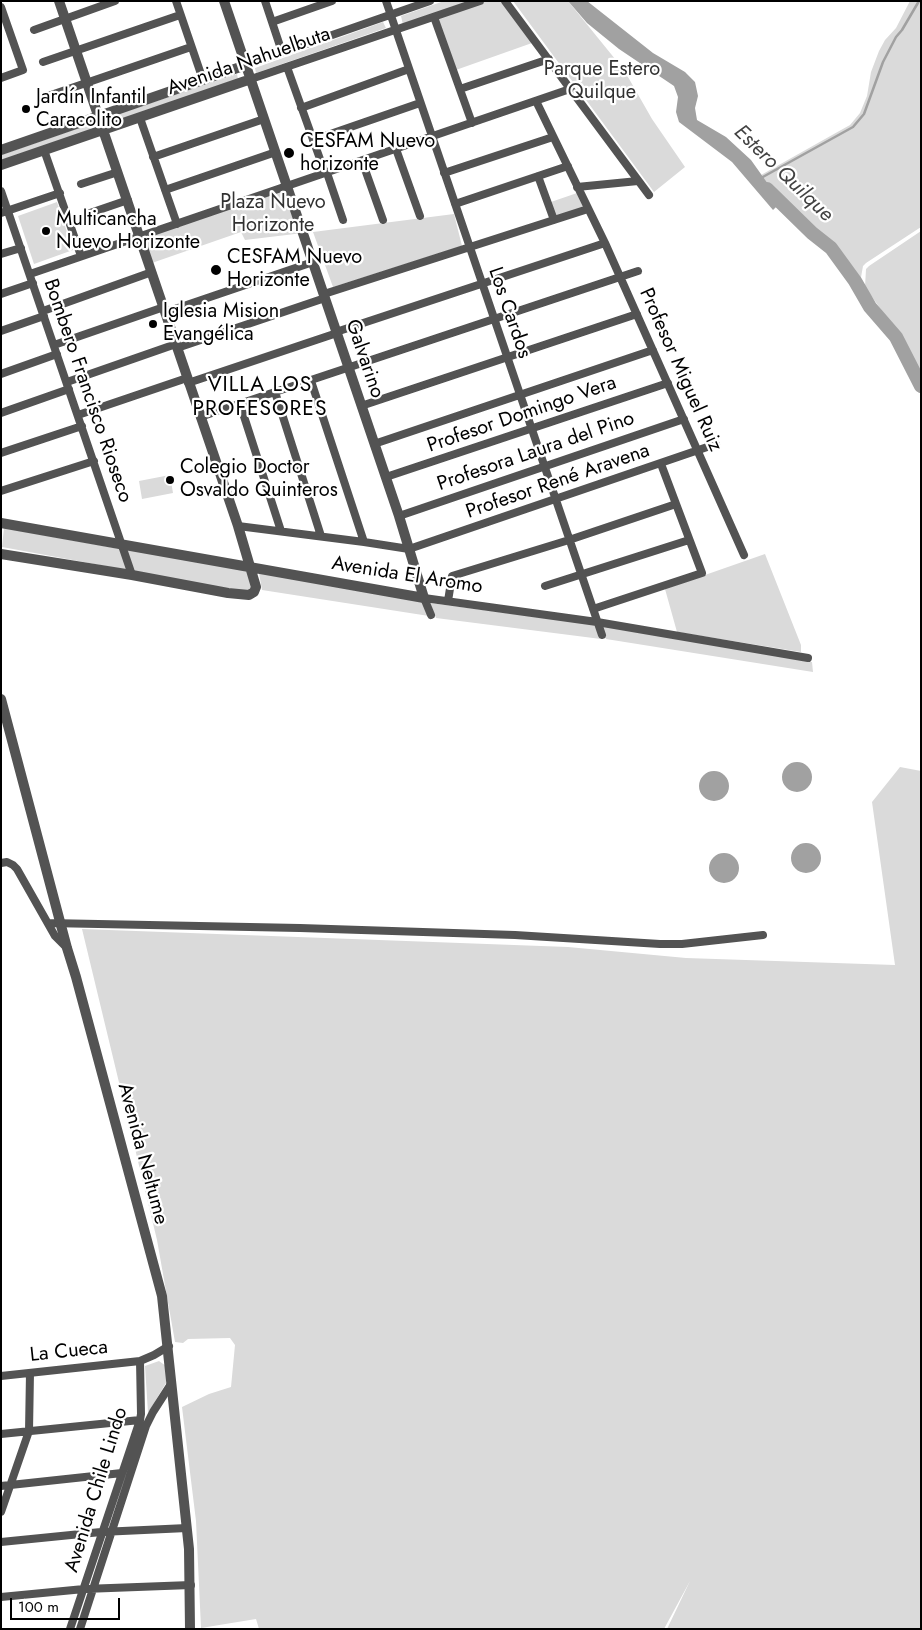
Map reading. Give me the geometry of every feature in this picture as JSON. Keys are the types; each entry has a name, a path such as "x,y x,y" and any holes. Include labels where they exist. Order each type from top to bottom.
{"street":[{"path":"1,554 246,595 254,592 256,584 128,200 59,1"},
{"path":"34,30 115,1"},
{"path":"176,1 203,80"},
{"name":"Galvarino","path":"224,1 314,262 431,615"},
{"path":"265,1 282,52"},
{"path":"272,22 332,1"},
{"name":"Los Cardos","path":"386,1 602,635"},
{"name":"Avenida Nahuelbuta","path":"1,165 480,1"},
{"path":"505,1 649,195"},
{"name":"Avenida Nahuelbuta","path":"1,150 425,2"},
{"path":"1,7 23,70 1,78"},
{"path":"43,62 180,14"},
{"path":"434,17 472,123"},
{"path":"1,38 11,35"},
{"path":"48,96 191,47"},
{"path":"460,89 549,59"},
{"path":"287,67 343,220"},
{"path":"301,108 409,70"},
{"path":"30,274 570,89"},
{"name":"Profesor Miguel Ruiz","path":"536,101 605,243 744,555"},
{"path":"313,140 420,103"},
{"path":"140,118 177,224"},
{"path":"153,157 264,118"},
{"path":"444,173 553,137"},
{"path":"396,149 420,216"},
{"path":"44,150 81,256"},
{"path":"165,190 276,152"},
{"path":"362,160 383,220"},
{"path":"455,204 568,166"},
{"path":"81,184 118,172"},
{"path":"538,176 554,220"},
{"path":"577,187 638,181"},
{"name":"Bombero Francisco Rioseco","path":"1,190 5,212 21,248 132,575"},
{"path":"5,212 60,194"},
{"path":"90,214 128,200"},
{"path":"1,413 68,385 177,346 588,209"},
{"path":"78,416 605,243"},
{"path":"1,254 21,248"},
{"path":"54,346 314,262"},
{"path":"200,417 638,271"},
{"path":"1,331 152,272"},
{"path":"1,294 33,283"},
{"path":"361,406 637,314"},
{"path":"374,444 653,350"},
{"path":"1,374 57,354"},
{"path":"311,381 364,542"},
{"name":"Profesor Domingo Vera","path":"386,478 668,382"},
{"path":"275,392 321,536"},
{"path":"240,404 281,531"},
{"name":"Profesora Laura del Pino","path":"399,516 684,419"},
{"path":"1,452 82,426"},
{"name":"Profesor René Aravena","path":"409,549 698,452 716,444"},
{"path":"1,491 94,461"},
{"path":"593,609 702,573 661,464"},
{"path":"448,601 452,576 570,540 676,504"},
{"name":"Avenida El Aromo","path":"1,523 424,598 597,622 808,658"},
{"path":"238,526 409,549"},
{"path":"545,586 689,540"},
{"name":"Avenida Neltume","path":"1,699 162,1296 169,1346 171,1384 187,1528 191,1585 190,1629"},
{"path":"1,863 7,862 17,869 55,936 67,948"},
{"path":"48,923 300,928 525,936 660,944 682,944 764,935"},
{"path":"140,1361 169,1346"},
{"name":"La Cueca","path":"1,1376 140,1361"},
{"name":"Avenida Chile Lindo","path":"80,1629 102,1532 140,1420 140,1361"},
{"path":"1,1512 29,1431 30,1372"},
{"name":"Avenida Chile Lindo","path":"70,1629 110,1532 146,1426 171,1384"},
{"path":"1,1434 140,1420"},
{"path":"1,1486 122,1473"},
{"path":"1,1542 102,1532 187,1528"},
{"path":"1,1597 88,1589 191,1585"}],"green space":[{"path":"444,1 471,1 403,25 401,16"},
{"path":"480,1 505,1 534,41 453,71 434,17"},
{"name":"Parque Estero Quilque","path":"513,1 568,1 624,70 652,119 685,167 654,192"},
{"path":"910,1 921,1 921,227 866,263 863,266 860,283 833,246 794,212 773,191 761,175 850,125 860,113 867,96 871,72 879,51 885,40 896,28"},
{"path":"383,22 386,28 256,73 255,68"},
{"path":"237,74 238,79 110,123 109,117"},
{"path":"93,123 95,129 1,160 1,155"},
{"name":"Plaza Nuevo Horizonte","path":"288,186 303,233 245,240 241,232 149,264 140,236"},
{"path":"580,192 588,209 554,220 548,203"},
{"path":"57,202 73,250 34,264 18,216"},
{"name":"Plaza Nuevo Horizonte","path":"454,214 462,246 333,287 313,232"},
{"path":"921,231 921,373 899,335 865,287 866,269 869,266"},
{"path":"170,475 173,493 142,499 139,481"},
{"path":"4,528 120,549 127,570 2,547"},
{"path":"123,545 250,567 254,592 132,575"},
{"path":"765,554 801,645 801,652 677,632 665,589"},
{"path":"259,573 422,601 429,616 262,590"},
{"path":"430,603 597,625 601,639 436,618"},
{"path":"601,625 812,662 813,672 606,639"},
{"path":"900,767 921,771 921,1629 667,1629 690,1581 664,1629 259,1629 256,1619 201,1628 196,1521 182,1407 209,1394 231,1387 235,1345 230,1338 188,1339 183,1343 175,1342 157,1240 82,929 568,947 686,958 895,965 872,802"},
{"path":"159,1361 166,1366 166,1383 148,1413 145,1366"}],"shaded area":[{"path":"568,1 587,1 653,53 685,72 695,82 698,96 695,108 697,120 726,137 751,160 773,191 783,200 773,210 732,162 679,122 676,112 678,97 674,86 619,49 587,23"},
{"path":"797,762 808,766 812,777 808,788 797,792 786,788 782,777 786,766"},
{"path":"714,771 725,775 729,786 725,797 714,801 703,797 699,786 703,775"},
{"path":"806,843 817,847 821,858 817,869 806,873 795,869 791,858 795,847"},
{"path":"724,853 735,857 739,868 735,879 724,883 713,879 709,868 713,857"}],"waterway":[{"path":"761,178 853,127 864,114 883,62 896,37 919,1"},
{"name":"Estero Quilque","path":"767,189 812,233 831,248 855,281 870,307 896,337 921,386"}],"place":[{"name":"Jardín Infantil Caracolito","path":"26,109"},
{"name":"CESFAM Nuevo horizonte","path":"289,153"},
{"name":"Multicancha Nuevo Horizonte","path":"46,231"},
{"name":"CESFAM Nuevo Horizonte","path":"216,270"},
{"name":"Iglesia Mision Evangélica","path":"153,324"},
{"name":"Colegio Doctor Osvaldo Quinteros","path":"170,480"}],"district":[{"name":"VILLA LOS PROFESORES","path":"260,398"}]}
